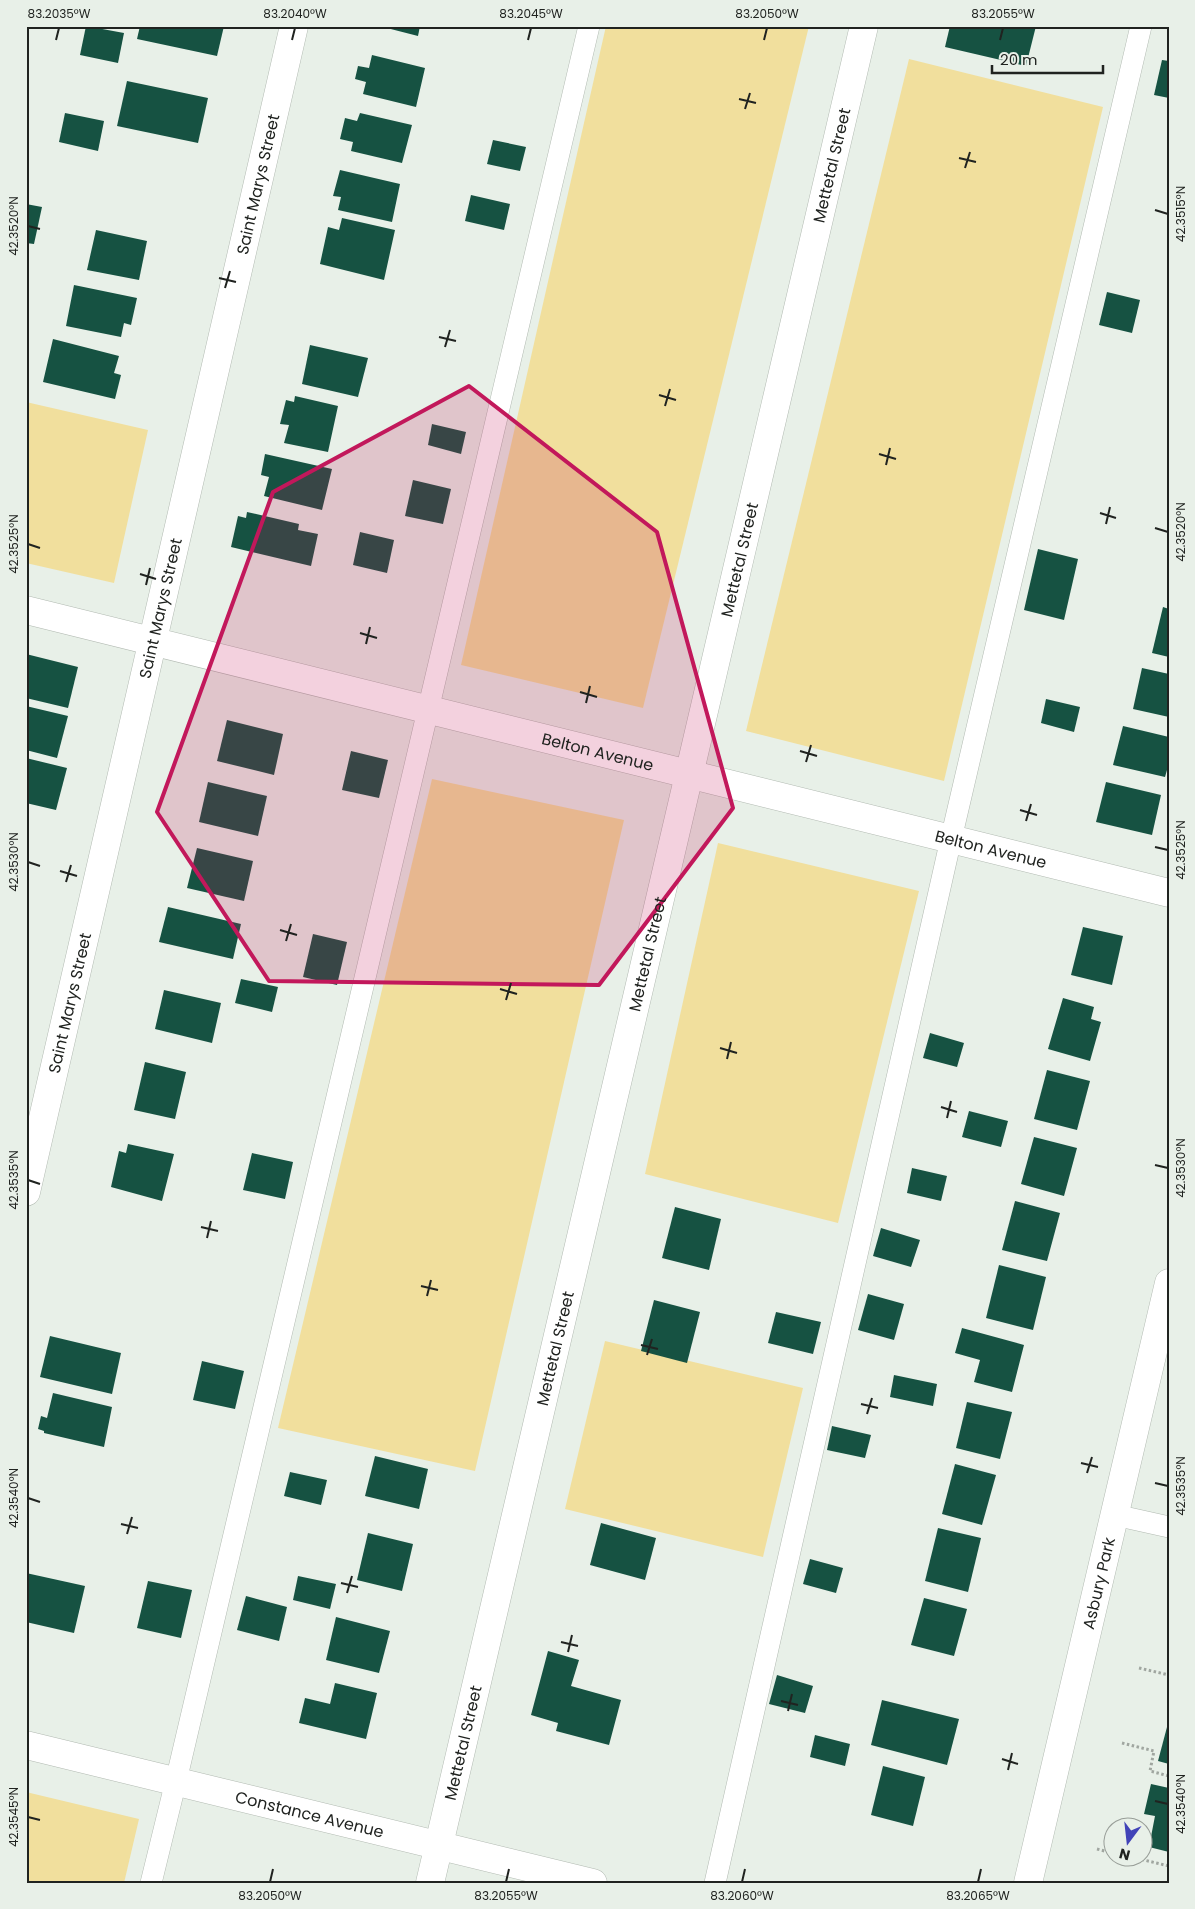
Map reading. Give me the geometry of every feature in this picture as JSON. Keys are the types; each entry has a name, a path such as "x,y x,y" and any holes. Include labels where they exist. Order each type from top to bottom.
{"street":[{"name":"Saint Marys Street","path":"26,1192 294,26"},
{"name":"Mettetal Street","path":"430,1883 864,26"},
{"name":"Belton Avenue","path":"26,610 1169,893"},
{"name":"Asbury Park","path":"1028,1883 1169,1284"},
{"name":"Constance Avenue","path":"26,1745 593,1883"}],"lane":[{"path":"150,1883 176,1781 589,26"},
{"path":"715,1883 951,839 1141,26"},
{"path":"1115,1514 1169,1526"}],"path":[{"path":"1139,1668 1169,1675"},
{"path":"1122,1743 1154,1751 1150,1771 1169,1776"},
{"path":"1097,1849 1102,1850"},
{"path":"1152,1862 1169,1866"}],"highlighted area":[{"path":"469,386 657,532 733,808 599,985 269,981 157,812 273,492"}],"shaded area":[{"path":"606,26 809,26 643,708 461,665"},
{"path":"909,59 1103,107 944,781 746,731"},
{"path":"26,402 148,430 114,583 26,563"},
{"path":"432,779 624,820 475,1471 278,1428"},
{"path":"718,843 919,891 838,1223 645,1174"},
{"path":"605,1341 803,1388 763,1557 565,1509"},
{"path":"26,1792 139,1819 124,1883 26,1883"}],"building":[{"path":"86,26 124,33 118,63 80,55"},
{"path":"140,26 224,26 217,56 137,39"},
{"path":"379,26 420,26 418,36"},
{"path":"950,26 1036,26 1026,66 945,47"},
{"path":"372,55 425,68 416,107 363,94 366,82 355,79 358,66 369,68"},
{"path":"1162,60 1169,61 1169,98 1154,95"},
{"path":"127,81 208,98 198,143 117,126"},
{"path":"65,113 104,121 98,151 59,142"},
{"path":"360,113 412,125 402,163 351,151 353,142 340,139 345,118 357,121"},
{"path":"493,140 526,147 520,171 487,164"},
{"path":"340,170 400,184 392,222 338,210 341,197 333,196"},
{"path":"471,195 510,204 504,230 465,221"},
{"path":"26,204 42,207 34,244 26,243"},
{"path":"342,218 395,230 384,280 320,264 328,227 339,230"},
{"path":"96,230 147,241 139,280 87,270"},
{"path":"74,285 137,298 131,325 124,323 121,337 66,326"},
{"path":"1107,292 1140,300 1132,333 1099,325"},
{"path":"53,339 119,356 114,373 121,375 115,399 43,382"},
{"path":"310,345 368,358 358,397 302,384"},
{"path":"295,396 338,406 328,452 284,443 289,425 280,424 286,400 294,402"},
{"path":"432,424 466,432 461,454 428,445"},
{"path":"265,454 332,469 322,510 264,496 269,477 261,475"},
{"path":"413,480 451,489 443,524 405,516"},
{"path":"247,512 299,524 298,530 318,534 311,566 231,547 238,516 246,518"},
{"path":"360,532 394,540 387,573 353,565"},
{"path":"1038,549 1078,559 1064,620 1024,610"},
{"path":"1163,607 1169,609 1169,657 1152,653"},
{"path":"26,654 78,667 68,708 26,698"},
{"path":"1142,668 1169,674 1169,717 1133,709"},
{"path":"1046,699 1080,707 1074,732 1041,723"},
{"path":"26,706 68,716 57,758 26,750"},
{"path":"227,720 283,734 274,775 217,761"},
{"path":"1123,726 1169,737 1169,763 1165,777 1113,765"},
{"path":"351,751 388,760 379,798 342,790"},
{"path":"26,758 67,768 56,810 26,803"},
{"path":"208,782 267,796 258,836 199,822"},
{"path":"1106,782 1161,795 1152,835 1096,822"},
{"path":"197,848 253,861 244,901 187,888"},
{"path":"168,907 241,924 233,959 159,942"},
{"path":"1083,927 1123,936 1112,985 1071,975"},
{"path":"313,934 347,942 337,985 303,977"},
{"path":"241,979 278,987 272,1012 235,1003"},
{"path":"164,990 221,1003 212,1043 155,1029"},
{"path":"1063,998 1094,1007 1091,1019 1101,1022 1090,1061 1048,1049"},
{"path":"930,1033 964,1043 957,1067 923,1058"},
{"path":"145,1062 186,1072 175,1119 134,1110"},
{"path":"1047,1070 1090,1081 1077,1130 1034,1119"},
{"path":"969,1111 1008,1121 1001,1147 962,1137"},
{"path":"1034,1137 1077,1148 1064,1196 1021,1184"},
{"path":"128,1144 174,1154 162,1201 111,1187 119,1151 126,1153"},
{"path":"252,1153 293,1162 285,1199 243,1190"},
{"path":"912,1168 947,1176 941,1201 907,1193"},
{"path":"1015,1201 1060,1213 1047,1261 1002,1250"},
{"path":"675,1207 721,1219 709,1270 662,1258"},
{"path":"881,1228 920,1240 911,1267 873,1256"},
{"path":"999,1265 1046,1277 1033,1330 986,1318"},
{"path":"868,1294 904,1304 894,1340 858,1330"},
{"path":"654,1300 700,1312 687,1363 641,1351"},
{"path":"776,1312 821,1322 813,1354 768,1343"},
{"path":"962,1328 1024,1345 1012,1392 974,1382 980,1360 955,1353"},
{"path":"50,1336 121,1353 112,1394 40,1377"},
{"path":"202,1361 244,1371 235,1409 193,1400"},
{"path":"894,1375 937,1384 933,1406 890,1397"},
{"path":"53,1393 112,1407 104,1447 44,1433 44,1431 38,1429 41,1416 47,1418"},
{"path":"967,1402 1012,1412 1000,1459 956,1448"},
{"path":"832,1426 871,1435 865,1458 827,1450"},
{"path":"375,1456 428,1469 419,1509 365,1496"},
{"path":"955,1464 996,1475 982,1525 942,1514"},
{"path":"290,1472 327,1480 321,1505 284,1496"},
{"path":"601,1523 656,1538 645,1580 590,1565"},
{"path":"938,1528 981,1538 968,1592 925,1581"},
{"path":"368,1533 413,1544 402,1591 357,1580"},
{"path":"810,1559 843,1568 836,1593 803,1584"},
{"path":"26,1573 85,1586 74,1633 26,1622"},
{"path":"298,1576 336,1584 330,1609 293,1600"},
{"path":"148,1581 192,1590 181,1638 137,1628"},
{"path":"246,1596 287,1607 279,1641 237,1630"},
{"path":"924,1598 967,1609 954,1656 911,1645"},
{"path":"336,1617 390,1631 379,1673 326,1660"},
{"path":"548,1651 579,1660 571,1686 621,1700 609,1745 556,1731 558,1723 531,1715"},
{"path":"777,1675 813,1686 805,1713 769,1704"},
{"path":"335,1683 377,1693 366,1739 299,1723 305,1698 330,1704"},
{"path":"882,1700 959,1719 947,1765 871,1745"},
{"path":"1167,1727 1169,1727 1169,1764 1158,1761"},
{"path":"815,1735 850,1744 845,1766 810,1757"},
{"path":"883,1766 925,1777 913,1826 871,1815"},
{"path":"1151,1784 1169,1788 1169,1852 1152,1848 1152,1832 1155,1816 1144,1814"}]}
